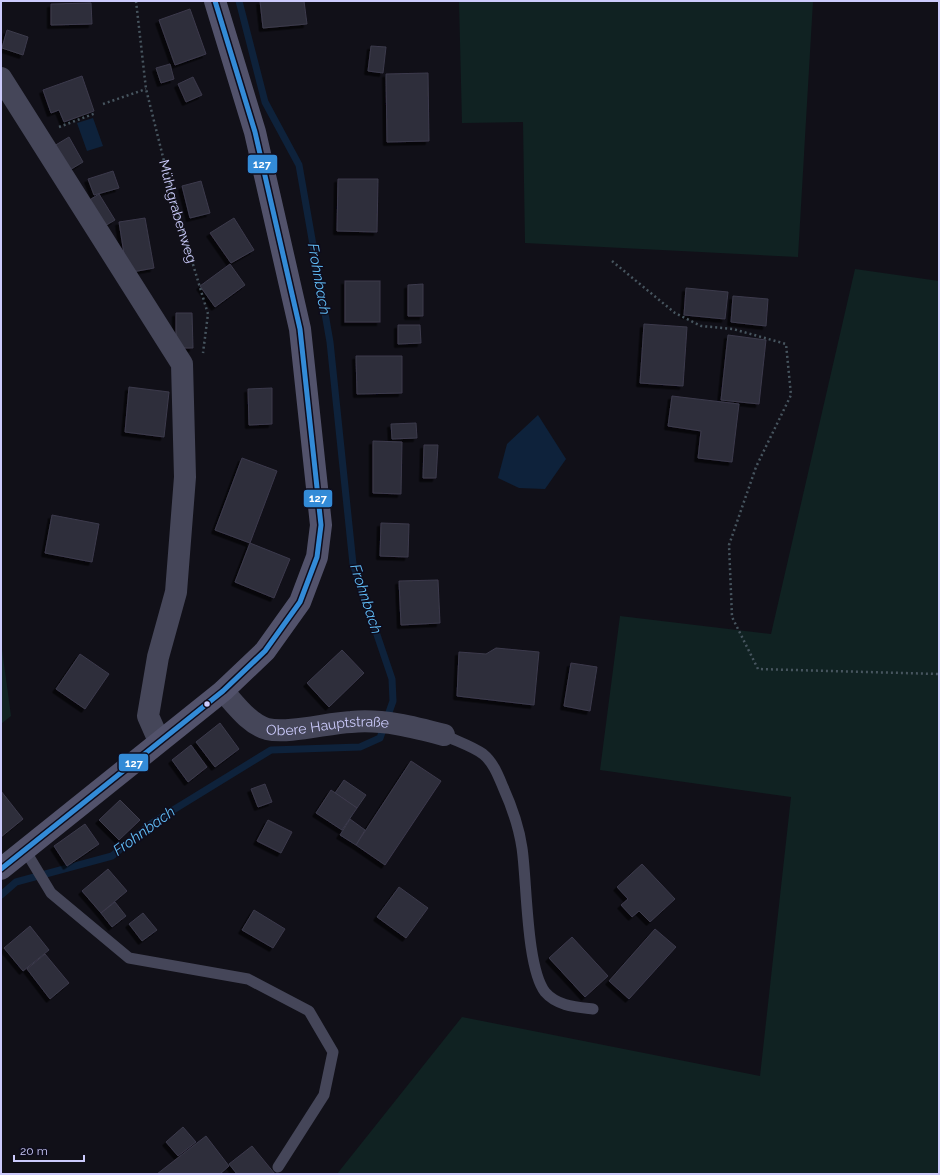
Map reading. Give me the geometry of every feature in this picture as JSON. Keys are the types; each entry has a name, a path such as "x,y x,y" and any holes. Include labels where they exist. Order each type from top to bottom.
{"street":[{"path":"1,869 29,857 160,741 223,691 265,651 300,602 317,557 321,525 300,329 256,132 215,1"},
{"path":"1,78 182,364 185,478 176,592 158,657 148,716 160,741"},
{"name":"Obere Hauptstraße","path":"223,691 248,718 266,728 287,729 353,722 385,723 406,725 444,735"}],"lane":[{"path":"444,735 483,754 495,768 513,809 522,847 532,948 537,972 545,991 555,1000 567,1006 593,1009"},
{"path":"29,857 51,893 129,958 248,979 309,1011 333,1052 324,1095 278,1167"}],"path":[{"name":"Mühlgrabenweg","path":"136,1 146,89 175,205 208,314 202,360"},
{"path":"103,104 146,89"},
{"path":"39,138 61,126 96,113"},
{"path":"612,261 675,313 701,326 733,329 786,344 791,395 756,467 729,545 732,618 758,668 939,674"}],"shaded area":[{"path":"459,1 813,1 798,257 525,243 523,122 462,123"},
{"path":"855,269 939,281 939,1174 337,1174 462,1017 760,1076 791,797 600,770 620,616 771,634"},
{"path":"1,642 11,716 1,724"}],"water":[{"path":"93,118 103,146 87,151 77,123"},
{"path":"538,415 566,459 545,489 519,488 498,478 507,444"}],"building":[{"path":"260,1 304,1 307,24 263,28"},
{"path":"91,3 92,24 51,25 51,4"},
{"path":"190,9 206,54 175,65 159,20"},
{"path":"7,30 28,37 23,55 2,48"},
{"path":"371,46 386,47 383,73 368,71"},
{"path":"170,64 174,79 161,83 156,68"},
{"path":"428,73 429,141 387,142 386,74"},
{"path":"82,76 94,111 64,122 59,110 51,113 43,90"},
{"path":"193,77 202,95 186,102 178,84"},
{"path":"69,137 83,162 68,171 54,146"},
{"path":"113,171 119,188 94,195 88,179"},
{"path":"338,179 378,179 377,232 337,231"},
{"path":"201,181 210,213 190,218 182,186"},
{"path":"99,194 115,220 103,227 88,201"},
{"path":"145,218 154,268 127,273 119,222"},
{"path":"234,218 254,250 231,263 210,233"},
{"path":"230,264 245,285 215,307 200,286"},
{"path":"345,281 380,281 380,322 345,322"},
{"path":"423,284 423,316 408,316 408,285"},
{"path":"686,288 728,292 725,319 684,315"},
{"path":"733,296 768,299 766,326 731,322"},
{"path":"176,313 192,313 193,348 176,348"},
{"path":"644,324 687,327 683,386 640,383"},
{"path":"398,325 420,325 421,343 398,344"},
{"path":"728,335 766,340 759,404 721,400"},
{"path":"356,356 402,356 402,393 357,394"},
{"path":"129,387 169,392 164,437 125,432"},
{"path":"272,388 272,424 249,425 248,389"},
{"path":"672,396 739,404 732,462 698,458 701,431 668,426"},
{"path":"416,423 417,438 392,439 391,424"},
{"path":"373,441 402,442 401,494 373,493"},
{"path":"424,445 438,445 436,478 423,478"},
{"path":"242,458 277,471 250,543 215,530"},
{"path":"52,515 99,524 92,562 45,553"},
{"path":"381,523 409,524 408,557 380,556"},
{"path":"250,543 290,559 274,598 235,582"},
{"path":"438,580 440,623 401,625 399,581"},
{"path":"496,648 539,652 534,705 457,696 459,652 486,654"},
{"path":"342,650 364,673 329,707 307,683"},
{"path":"80,654 109,674 85,709 56,689"},
{"path":"571,663 597,667 590,711 564,706"},
{"path":"220,723 239,749 215,767 196,742"},
{"path":"191,745 207,767 188,782 172,760"},
{"path":"411,761 441,781 385,865 356,845"},
{"path":"344,780 366,795 357,808 335,793"},
{"path":"265,784 272,802 258,807 251,789"},
{"path":"331,790 357,808 342,830 316,813"},
{"path":"1,791 23,819 1,837"},
{"path":"120,800 140,820 119,840 99,820"},
{"path":"350,819 365,830 356,845 340,835"},
{"path":"268,820 292,832 281,853 257,841"},
{"path":"85,824 99,844 67,866 54,846"},
{"path":"642,864 675,899 650,922 639,911 632,917 621,905 628,899 617,887"},
{"path":"108,869 127,891 101,913 82,891"},
{"path":"399,887 428,908 406,938 377,917"},
{"path":"115,902 126,916 112,927 101,913"},
{"path":"254,910 285,929 273,948 242,930"},
{"path":"143,913 157,930 142,941 129,924"},
{"path":"30,926 49,950 23,971 4,948"},
{"path":"655,929 676,947 629,999 609,981"},
{"path":"572,937 608,976 585,997 549,958"},
{"path":"45,954 69,983 50,999 27,969"},
{"path":"183,1127 196,1142 178,1156 166,1142"},
{"path":"206,1136 229,1166 220,1174 157,1174"},
{"path":"252,1146 275,1174 237,1174 229,1164"}],"waterway":[{"name":"Frohnbach","path":"1,895 16,882 112,856 152,823 271,750 360,747 380,738 393,701 392,679 353,564 330,342 299,165 265,102 239,1"}],"transit line":[{"name":"127","path":"1,869 223,691 265,651 300,602 317,557 321,525 300,329 255,132 215,1"}]}
